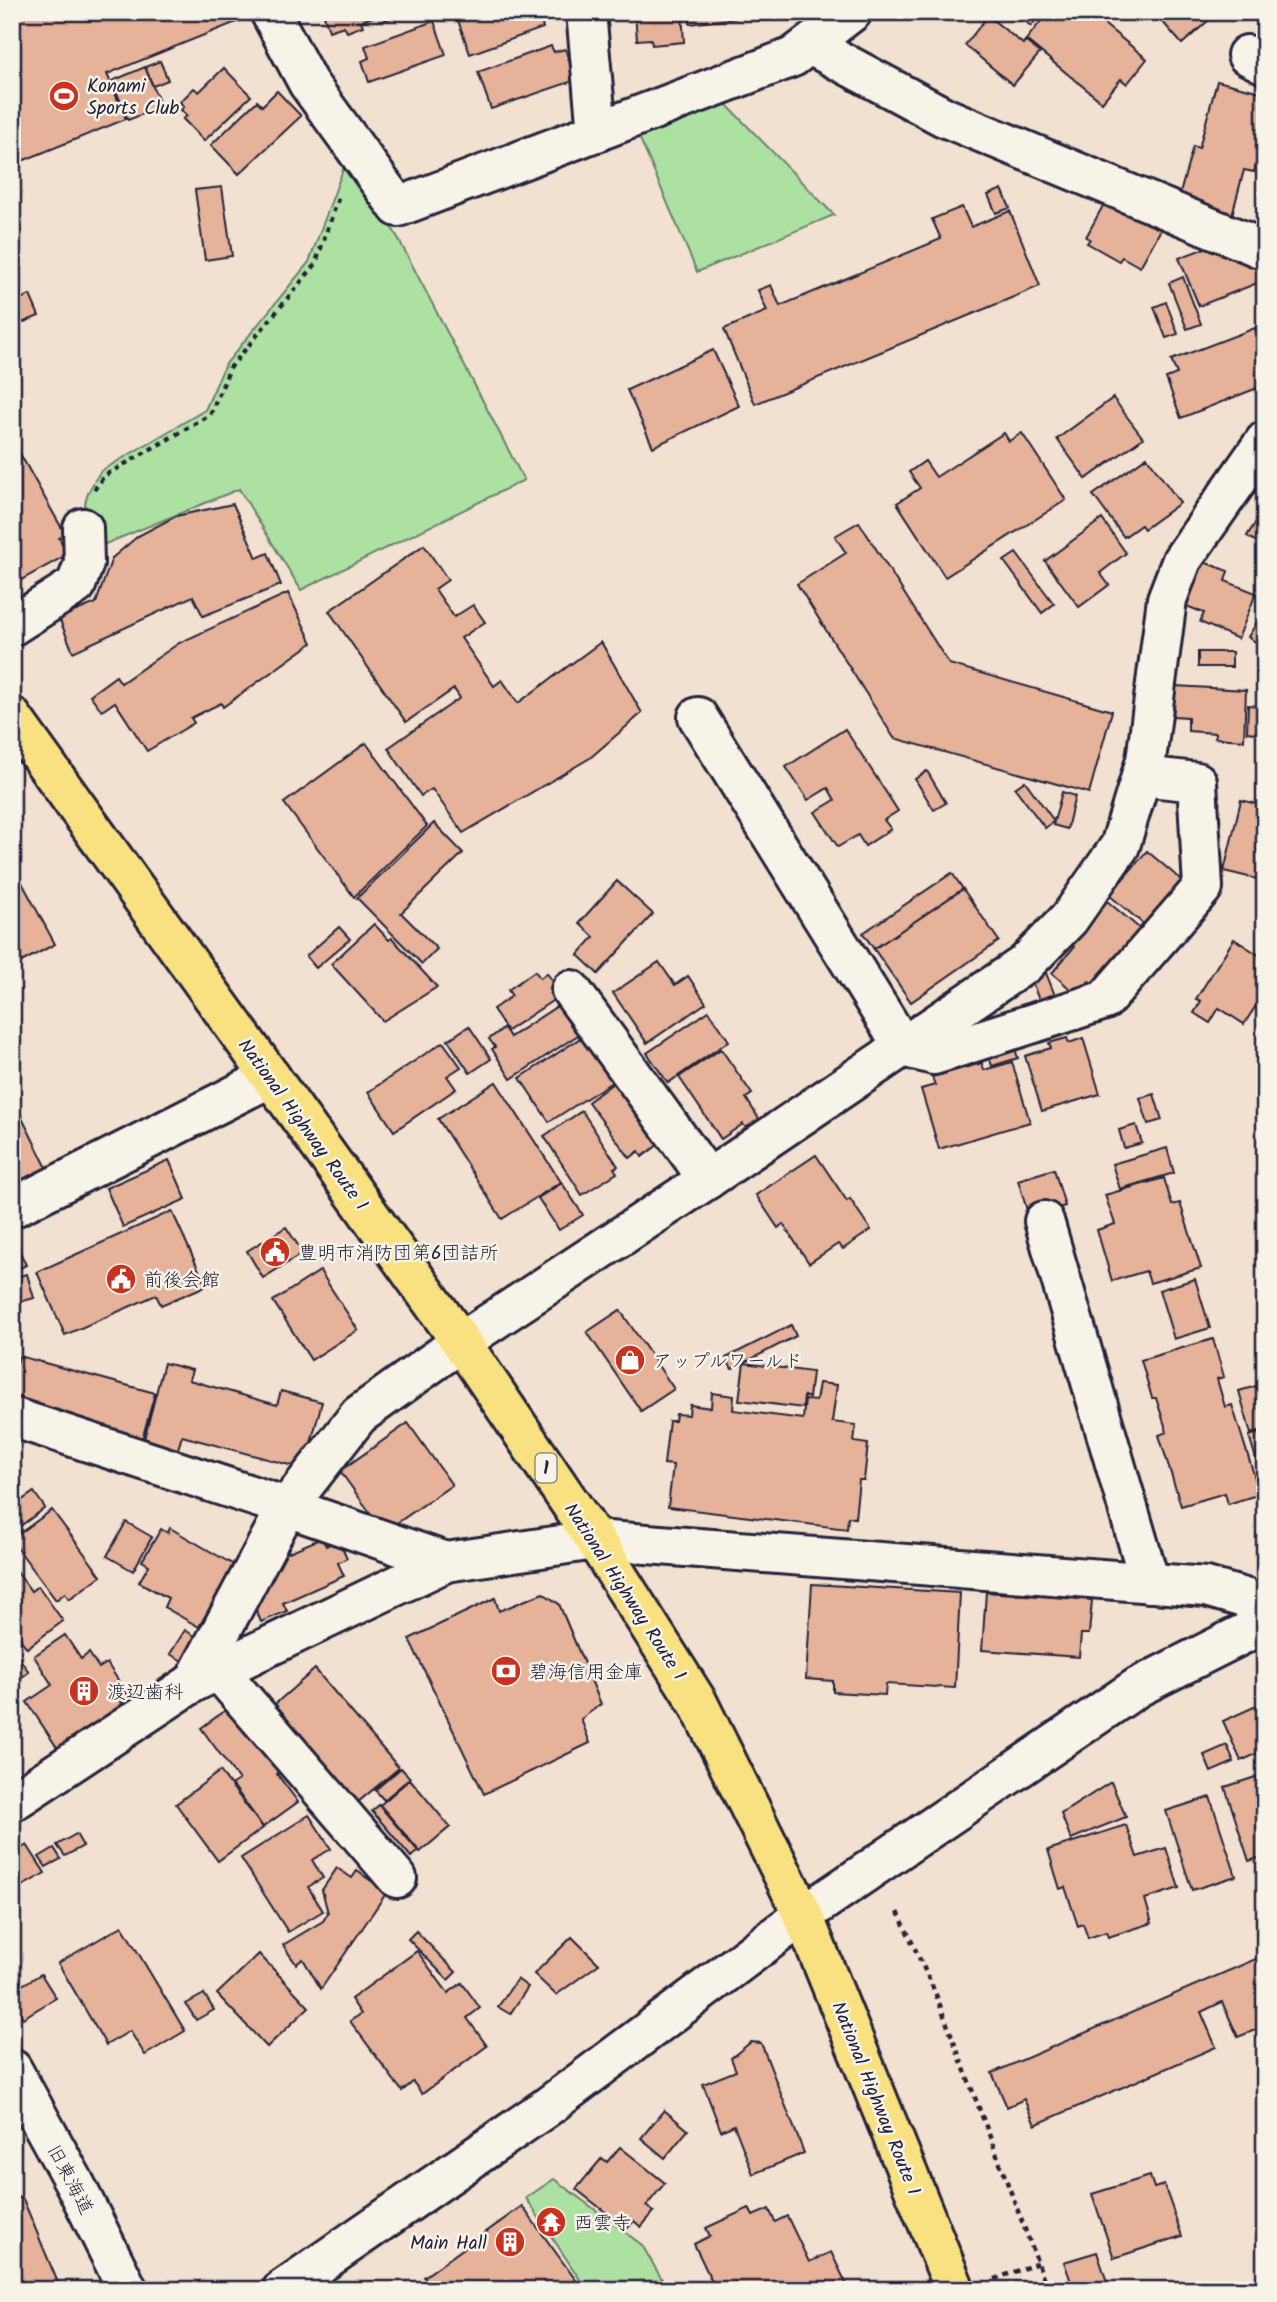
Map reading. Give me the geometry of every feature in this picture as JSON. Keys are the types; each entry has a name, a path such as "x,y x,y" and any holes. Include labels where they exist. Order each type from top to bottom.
{"highway":[{"name":"National Highway Route 1","path":"12,717 461,1342 595,1540 698,1703 803,1915 955,2290"}],"street":[{"path":"270,12 308,83 398,207 793,57 852,12"},
{"path":"586,12 597,132"},
{"path":"810,45 944,117 1265,250"},
{"path":"206,1676 287,1507 359,1415 461,1342 708,1179 1025,964 1069,919 1120,846 1146,760 1167,599 1182,560 1265,441"},
{"path":"12,626 76,585 84,563 83,528"},
{"path":"698,717 903,1047 934,1055 1105,1000 1203,887 1197,782 1141,776"},
{"path":"571,990 708,1179"},
{"path":"14,1207 271,1077"},
{"path":"1044,1220 1150,1583"},
{"path":"12,1417 446,1562"},
{"path":"12,1802 206,1676 446,1562 595,1540 1206,1587 1265,1604"},
{"path":"282,2290 547,2107 803,1915 1138,1687 1265,1623"},
{"path":"206,1676 397,1878"},
{"name":"旧東海道","path":"16,2082 74,2182 128,2290"}],"path":[{"path":"83,528 94,489 104,476 210,415 230,368 315,265 356,149"},
{"path":"898,1912 935,1992 1048,2290"},
{"path":"1031,2266 1038,2263"}],"green space":[{"path":"722,100 834,215 697,272 637,132"},
{"path":"345,164 396,234 524,480 301,590 239,489 98,547 85,509 88,492 93,483 101,471 205,410 225,365 309,262"},
{"path":"554,2179 642,2245 668,2290 587,2290 526,2198"}],"building":[{"name":"Konami Sports Club","path":"12,12 235,12 239,21 107,74 126,119 12,165"},
{"path":"323,12 401,12 402,15 385,20 382,14 361,21 363,26 347,32 344,26 329,31"},
{"path":"455,12 538,12 543,28 470,54"},
{"path":"635,12 682,12 684,42 652,45 651,39 637,40"},
{"path":"689,12 737,12 737,18 690,24"},
{"path":"1014,12 1042,12 1031,26"},
{"path":"1048,12 1089,12 1147,59 1127,84 1121,79 1102,102 1026,40"},
{"path":"1154,12 1218,12 1182,44"},
{"path":"988,16 1023,44 1025,41 1040,53 1013,85 965,45"},
{"path":"434,21 446,55 369,82 362,61 369,58 365,46"},
{"path":"551,46 554,52 565,49 576,80 491,109 478,72"},
{"path":"160,61 168,80 153,86 145,67"},
{"path":"145,67 161,107 128,120 112,81"},
{"path":"224,68 251,96 204,141 183,119 187,116 181,110 184,107 180,102 194,88 199,92"},
{"path":"1217,81 1265,93 1265,145 1261,145 1254,172 1244,170 1232,215 1178,201 1193,146 1199,148"},
{"path":"277,91 301,116 239,174 211,145 257,101 262,106"},
{"path":"222,187 232,256 205,260 195,190"},
{"path":"1002,189 1010,208 996,213 988,195"},
{"path":"1105,202 1136,219 1141,208 1165,222 1140,267 1122,257 1119,261 1087,243 1090,239 1086,237"},
{"path":"962,207 971,227 1010,211 1040,286 755,404 724,329 767,311 758,290 771,285 780,306 941,239 932,219"},
{"path":"1218,243 1265,262 1265,280 1199,306 1179,258"},
{"path":"1183,277 1201,324 1187,329 1169,283"},
{"path":"12,286 18,300 30,295 39,316 12,327"},
{"path":"1166,302 1178,334 1166,338 1154,307"},
{"path":"1255,328 1265,352 1265,385 1181,418 1166,378 1177,374 1171,360"},
{"path":"713,350 739,406 653,447 627,390"},
{"path":"1113,398 1143,438 1086,479 1057,439"},
{"path":"1004,433 1009,441 1022,433 1066,500 945,577 897,503 920,488 909,472 925,461 936,477"},
{"path":"19,452 65,534 59,538 68,554 12,585 12,456"},
{"path":"1147,457 1180,503 1144,529 1141,525 1124,537 1093,495"},
{"path":"233,504 257,558 268,553 281,585 203,616 193,596 73,652 59,618 96,603 112,558 138,536 176,516"},
{"path":"1265,508 1265,547 1247,536"},
{"path":"1102,519 1126,553 1100,573 1109,585 1079,607 1045,561"},
{"path":"859,522 949,664 1112,711 1089,793 894,738 797,584 846,553 835,536"},
{"path":"424,545 448,580 435,589 454,617 473,605 485,622 461,638 494,686 502,680 518,703 601,642 642,713 590,758 463,833 432,789 421,796 388,748 460,698 454,689 406,722 329,611"},
{"path":"1016,553 1054,604 1042,613 1004,561"},
{"path":"1201,561 1228,571 1225,581 1256,593 1238,639 1200,622 1204,613 1184,605"},
{"path":"288,593 312,643 223,707 221,703 191,718 194,723 147,751 115,702 102,711 90,695 116,676 121,683 179,643"},
{"path":"1265,609 1265,648 1248,637"},
{"path":"1198,652 1232,652 1232,667 1198,667"},
{"path":"1175,686 1246,690 1244,740 1215,738 1216,733 1188,731 1188,717 1173,716"},
{"path":"1261,687 1265,688 1265,734 1247,732 1248,705 1259,706"},
{"path":"845,729 898,811 884,820 891,829 865,846 858,835 838,847 815,812 835,800 828,788 808,800 786,767"},
{"path":"366,743 427,826 354,897 284,803"},
{"path":"927,771 946,803 934,810 915,779"},
{"path":"1025,781 1054,821 1045,828 1015,788"},
{"path":"1062,792 1075,796 1067,829 1053,825"},
{"path":"1241,800 1265,806 1265,881 1224,871"},
{"path":"434,823 463,853 401,913 437,949 422,964 357,898"},
{"path":"1147,851 1185,883 1147,927 1109,895"},
{"path":"12,864 55,944 12,967"},
{"path":"952,873 963,889 874,949 863,933"},
{"path":"617,881 653,914 598,974 578,955 594,937 579,923"},
{"path":"963,889 999,941 911,1002 874,949"},
{"path":"1107,901 1145,933 1094,984 1089,981 1077,995 1052,973 1074,947 1070,944"},
{"path":"374,924 389,940 392,938 437,987 383,1021 331,964"},
{"path":"339,927 350,939 316,968 306,956"},
{"path":"1234,939 1265,959 1265,992 1244,1024 1219,1008 1210,1023 1194,1013 1201,1001 1196,999"},
{"path":"659,962 675,985 688,976 706,1003 647,1043 613,993"},
{"path":"535,971 540,978 547,973 561,995 507,1031 493,1009 512,996 508,990"},
{"path":"1046,973 1058,1003 1042,1008 1031,979"},
{"path":"562,1003 581,1033 511,1079 492,1049 495,1047 489,1039 504,1028 510,1037"},
{"path":"709,1011 729,1041 668,1083 647,1053"},
{"path":"469,1026 491,1059 470,1073 448,1040"},
{"path":"582,1037 612,1082 549,1122 520,1078"},
{"path":"1067,1038 1069,1043 1083,1038 1100,1094 1042,1111 1025,1056 1051,1048 1049,1043"},
{"path":"1012,1040 1018,1058 992,1066 986,1048"},
{"path":"443,1042 461,1067 447,1076 456,1089 394,1131 368,1092"},
{"path":"721,1049 752,1094 746,1098 759,1119 746,1128 743,1124 721,1139 679,1077"},
{"path":"1012,1062 1030,1122 939,1149 921,1089 935,1085 932,1077 982,1063 984,1070"},
{"path":"617,1080 663,1141 642,1157 639,1151 630,1158 588,1102"},
{"path":"496,1082 561,1182 502,1219 438,1119"},
{"path":"1154,1094 1162,1120 1148,1124 1140,1098"},
{"path":"15,1104 51,1176 12,1195 12,1105"},
{"path":"582,1111 618,1166 614,1168 617,1173 582,1195 544,1136"},
{"path":"1136,1125 1142,1143 1124,1148 1119,1130"},
{"path":"1167,1148 1174,1173 1120,1189 1112,1164"},
{"path":"816,1155 847,1201 850,1199 871,1230 843,1249 838,1244 809,1263 783,1224 778,1228 756,1195"},
{"path":"169,1160 186,1199 123,1227 106,1188"},
{"path":"1054,1169 1065,1206 1029,1217 1018,1180"},
{"path":"1164,1178 1172,1205 1180,1203 1201,1268 1150,1283 1146,1271 1112,1281 1097,1230 1115,1224 1105,1195"},
{"path":"562,1183 583,1215 559,1230 538,1198"},
{"name":"前後会館","path":"172,1211 206,1286 161,1305 156,1295 65,1335 37,1272"},
{"name":"豊明市消防団第6団詰所","path":"286,1227 303,1253 263,1278 247,1251"},
{"path":"12,1235 26,1265 12,1272"},
{"path":"320,1271 358,1330 311,1360 273,1301"},
{"path":"27,1274 34,1298 12,1304 12,1278"},
{"path":"1195,1279 1210,1328 1174,1339 1159,1290"},
{"name":"アップルワールド","path":"620,1310 674,1389 641,1411 587,1332"},
{"path":"791,1325 796,1336 732,1369 726,1358"},
{"path":"1213,1339 1224,1377 1217,1379 1225,1407 1232,1405 1260,1494 1228,1504 1225,1493 1181,1506 1159,1435 1167,1432 1156,1398 1152,1398 1141,1360"},
{"path":"19,1356 155,1393 141,1443 12,1408 12,1381"},
{"path":"164,1363 192,1370 189,1380 277,1405 281,1391 322,1402 304,1469 182,1436 177,1452 143,1443"},
{"path":"744,1363 812,1372 809,1398 804,1396 803,1408 739,1400"},
{"path":"819,1383 837,1385 832,1422 856,1425 854,1442 868,1444 864,1480 859,1480 855,1518 848,1517 847,1529 668,1507 673,1465 664,1464 669,1421 675,1421 676,1414 689,1415 690,1405 711,1408 712,1393 734,1396 733,1410 803,1419 805,1400 816,1401"},
{"path":"1260,1385 1265,1400 1265,1429 1251,1434 1239,1391"},
{"path":"408,1423 452,1485 384,1532 340,1471"},
{"path":"1265,1431 1265,1474 1261,1475 1249,1436"},
{"path":"34,1492 45,1508 12,1532 12,1507"},
{"path":"52,1510 101,1576 69,1599 65,1593 56,1600 12,1541"},
{"path":"126,1522 152,1537 133,1571 107,1556"},
{"path":"170,1528 234,1565 199,1627 164,1607 168,1598 139,1582 149,1565 142,1561 161,1529 168,1533"},
{"path":"322,1538 326,1546 339,1540 347,1558 338,1563 344,1576 283,1603 287,1611 261,1622 252,1600 277,1557"},
{"path":"12,1565 31,1591 38,1586 63,1621 27,1648 12,1628"},
{"path":"812,1584 960,1593 955,1688 886,1684 885,1695 833,1692 833,1681 806,1679"},
{"path":"986,1592 1092,1600 1089,1634 1081,1634 1079,1657 982,1650"},
{"name":"碧海信用金庫","path":"543,1593 559,1604 601,1704 581,1719 590,1743 484,1794 409,1639 495,1598 499,1611"},
{"path":"185,1630 198,1638 184,1662 170,1654"},
{"name":"渡辺歯科","path":"65,1635 81,1659 89,1653 99,1668 107,1663 129,1697 121,1702 125,1708 60,1752 27,1702 52,1685 34,1656"},
{"path":"12,1648 29,1672 12,1684"},
{"path":"315,1669 399,1768 358,1802 275,1704"},
{"path":"1265,1702 1265,1750 1241,1761 1223,1721"},
{"path":"233,1705 282,1771 277,1774 298,1802 263,1827 232,1784 239,1780 201,1728"},
{"path":"1227,1745 1234,1762 1211,1772 1204,1755"},
{"path":"401,1768 410,1778 384,1800 375,1790"},
{"path":"220,1771 263,1828 218,1861 176,1804"},
{"path":"1265,1774 1265,1856 1249,1861 1225,1787"},
{"path":"410,1779 450,1827 420,1852 380,1805"},
{"path":"1111,1782 1126,1817 1071,1839 1061,1814"},
{"path":"1210,1797 1236,1876 1192,1890 1166,1811"},
{"path":"379,1805 418,1851 411,1857 372,1811"},
{"path":"309,1815 331,1849 312,1860 323,1878 308,1887 323,1911 288,1932 241,1858"},
{"path":"1126,1825 1137,1857 1166,1848 1179,1888 1145,1899 1152,1923 1108,1937 1106,1932 1088,1938 1083,1924 1078,1926 1065,1887 1060,1889 1048,1850"},
{"path":"76,1834 83,1846 65,1856 57,1845"},
{"path":"27,1845 45,1873 12,1892 12,1854"},
{"path":"54,1848 61,1859 46,1867 39,1857"},
{"path":"337,1868 352,1878 357,1871 387,1892 321,1989 303,1959 296,1964 283,1945 323,1921 328,1913 322,1890"},
{"path":"122,1926 185,2031 145,2055 130,2031 106,2045 58,1963"},
{"path":"416,1931 456,1972 448,1980 408,1939"},
{"path":"572,1937 599,1964 556,1995 534,1974"},
{"path":"417,1951 448,1993 462,1983 480,2008 467,2018 487,2046 422,2094 413,2082 402,2091 350,2021 361,2014 351,1999"},
{"path":"259,1954 309,2007 267,2047 217,1994"},
{"path":"1265,1955 1265,2026 1238,2037 1222,2002 1201,2012 1216,2047 1035,2125 1024,2099 1007,2107 992,2073"},
{"path":"41,1974 56,1998 23,2018 12,2000 12,1991"},
{"path":"517,1979 528,1987 510,2014 498,2007"},
{"path":"204,1994 214,2010 196,2020 186,2004"},
{"path":"751,2042 761,2043 804,2153 753,2174 734,2125 721,2131 703,2084 736,2071 731,2058"},
{"path":"664,2110 688,2130 665,2158 641,2138"},
{"path":"620,2147 665,2183 646,2206 654,2212 641,2227 634,2221 627,2229 576,2189 602,2158 607,2162"},
{"path":"1150,2176 1154,2188 1164,2185 1182,2236 1114,2258 1092,2194"},
{"path":"12,2195 23,2199 61,2290 12,2290"},
{"name":"Main Hall","path":"522,2206 583,2290 433,2290 424,2277"},
{"path":"749,2208 753,2216 769,2209 775,2222 787,2216 809,2262 831,2252 848,2287 843,2290 716,2290 694,2244 710,2236 706,2228"},
{"path":"1097,2252 1109,2288 1074,2290 1064,2262"},
{"path":"1265,2277 1265,2290 1225,2290"}],"place":[{"name":"Konami Sports Club","path":"64,96"},
{"name":"豊明市消防団第6団詰所","path":"275,1252"},
{"name":"前後会館","path":"121,1279"},
{"name":"アップルワールド","path":"630,1360"},
{"name":"碧海信用金庫","path":"506,1671"},
{"name":"渡辺歯科","path":"84,1691"},
{"name":"西雲寺","path":"551,2222"},
{"name":"Main Hall","path":"510,2242"}]}
